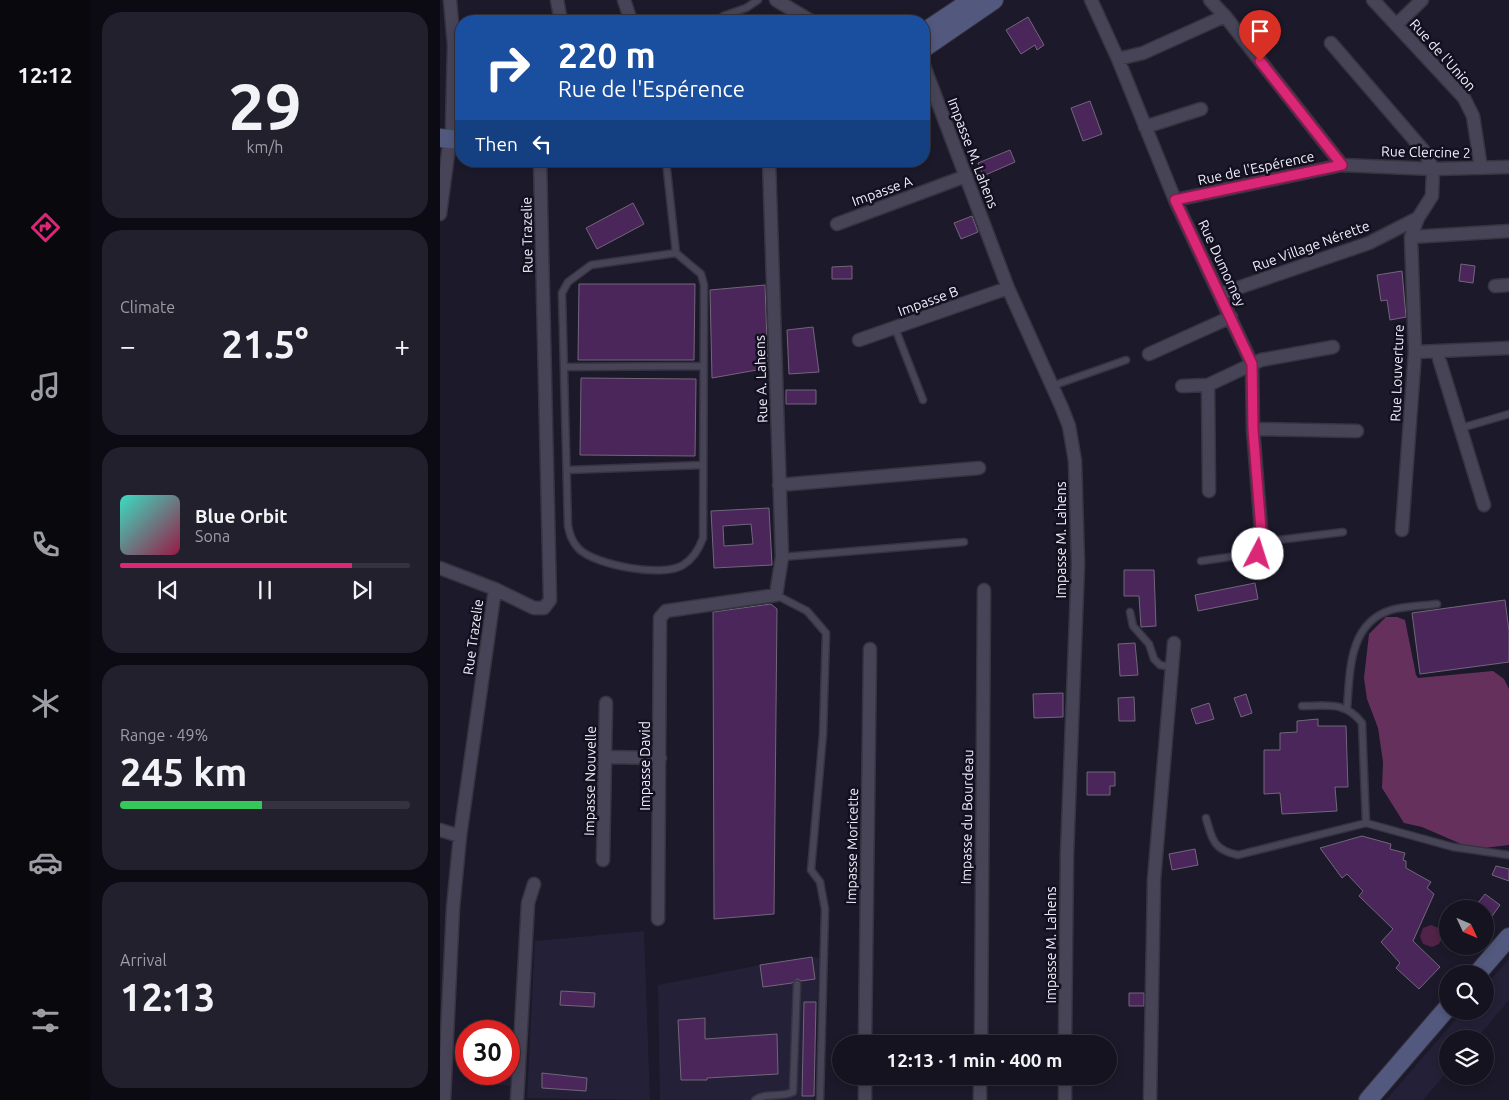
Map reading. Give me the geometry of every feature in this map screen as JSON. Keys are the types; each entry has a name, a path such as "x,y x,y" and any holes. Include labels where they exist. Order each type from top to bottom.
{"main road":[{"path":"930,28 972,0"},
{"path":"930,44 994,0"},
{"path":"1485,965 1509,937"},
{"path":"1368,1100 1439,1017"}],"street":[{"path":"440,214 451,133 454,45 450,0"},
{"path":"557,0 560,15"},
{"path":"624,0 629,15"},
{"path":"776,0 801,15"},
{"name":"Rue Dumorney","path":"1090,0 1118,59 1175,200 1252,364 1253,429 1260,548"},
{"path":"1210,0 1225,16 1342,165"},
{"name":"Rue de l'Union","path":"1373,0 1464,98 1474,116 1481,168"},
{"path":"1396,25 1422,0"},
{"path":"1118,59 1143,53 1225,16"},
{"path":"1331,43 1424,151 1432,169 1432,196 1418,218"},
{"name":"Impasse M. Lahens","path":"930,82 1008,288 1062,408 1072,441 1075,461 1077,555 1066,854 1065,1035"},
{"path":"1146,127 1201,109"},
{"name":"Rue Clercine 2","path":"1342,165 1432,169 1509,167"},
{"name":"Rue de l'Espérence","path":"1175,200 1342,165"},
{"name":"Rue Trazelie","path":"444,1100 446,915 460,836 495,589 534,608 544,608 550,600 540,167"},
{"name":"Rue A. Lahens","path":"769,167 782,557 776,595"},
{"name":"Impasse A","path":"837,224 966,176"},
{"name":"Rue Louverture","path":"1402,530 1416,352 1411,237 1418,218"},
{"name":"Rue Village Nérette","path":"1220,294 1369,243 1418,218"},
{"path":"1411,237 1509,231"},
{"path":"1495,286 1509,286"},
{"name":"Impasse B","path":"859,340 1008,288"},
{"path":"1149,354 1231,317"},
{"path":"1182,386 1208,385 1261,360 1333,347"},
{"path":"1416,352 1509,348"},
{"path":"1437,352 1484,505"},
{"path":"1208,385 1209,491"},
{"path":"1253,429 1356,431"},
{"path":"779,485 980,468"},
{"path":"440,568 495,589"},
{"name":"Impasse du Bourdeau","path":"980,1035 984,590"},
{"name":"Impasse David","path":"658,919 660,618 666,611 776,595"},
{"path":"1150,1100 1154,880 1174,643"},
{"name":"Impasse Moricette","path":"865,1035 870,649"},
{"name":"Impasse Nouvelle","path":"604,860 606,703"},
{"path":"605,757 660,758"},
{"path":"440,830 460,836"},
{"path":"517,1100 528,902 534,884"},
{"path":"865,1085 865,1100"},
{"path":"980,1085 980,1100"},
{"path":"1065,1085 1065,1100"}],"lane":[{"path":"726,15 746,8 758,0"},
{"path":"667,167 676,253 701,274 704,285 703,538 698,551 683,566 666,572 645,571 592,558 580,550 570,538 568,526 562,292 568,282 591,265 676,253"},
{"path":"896,328 922,400"},
{"path":"1051,387 1126,360"},
{"path":"564,367 703,366"},
{"path":"1461,428 1509,414"},
{"path":"568,470 703,465"},
{"path":"1201,561 1344,532"},
{"path":"782,557 964,542"},
{"path":"776,595 807,611 826,633 823,734 811,870 820,882 825,909 820,1100"},
{"path":"1347,708 1352,656 1355,644 1363,630 1380,614 1392,610 1437,604"},
{"path":"1130,612 1133,626 1149,644 1154,659 1160,665 1171,667"},
{"path":"1302,706 1338,706 1347,708 1362,723 1366,823"},
{"path":"1206,818 1211,839 1219,848 1226,852 1238,854 1366,823 1453,847 1509,856"},
{"path":"755,1100 759,1097 788,1095 793,1092 797,984"}],"shaded area":[{"path":"1386,617 1397,617 1405,620 1418,678 1493,671 1504,679 1509,689 1509,845 1484,848 1468,847 1422,827 1404,823 1382,788 1383,762 1378,728 1367,699 1364,678 1369,634"},
{"path":"1431,925 1439,928 1439,944 1432,947 1423,944 1420,936 1423,928"},
{"path":"644,931 650,1100 527,1098 535,941"},
{"path":"812,957 819,958 814,1100 660,1100 658,985"},
{"path":"1509,959 1509,1000 1494,1018 1494,976"},
{"path":"1455,1020 1492,1020 1484,1030 1447,1030"},
{"path":"1439,1039 1439,1081 1423,1100 1386,1100"}],"building":[{"path":"1028,17 1044,45 1037,50 1035,45 1021,54 1006,30"},
{"path":"1090,101 1102,134 1083,141 1071,108"},
{"path":"1010,150 1015,162 983,176 978,163"},
{"path":"633,203 644,224 597,249 586,228"},
{"path":"972,216 978,232 961,239 954,223"},
{"path":"1461,264 1475,266 1473,283 1459,281"},
{"path":"852,266 852,279 832,279 832,267"},
{"path":"1402,271 1406,317 1390,320 1387,300 1381,301 1377,275"},
{"path":"579,284 695,284 694,360 578,360"},
{"path":"765,285 768,368 712,378 710,290"},
{"path":"813,327 819,372 789,374 787,330"},
{"path":"581,378 696,379 695,456 580,455"},
{"path":"786,390 816,390 816,404 786,404"},
{"path":"769,508 772,565 714,568 711,511","holes":["751,524 753,544 724,546 723,526"]},
{"path":"1124,570 1154,570 1156,626 1141,627 1139,596 1124,596"},
{"path":"1255,583 1258,599 1198,611 1195,595"},
{"path":"1505,600 1509,631 1509,662 1420,674 1412,613"},
{"path":"771,604 777,609 774,914 714,919 713,612"},
{"path":"1135,643 1138,675 1120,676 1118,644"},
{"path":"1063,693 1063,717 1034,718 1033,694"},
{"path":"1246,694 1252,713 1241,717 1234,698"},
{"path":"1134,697 1135,721 1119,721 1118,698"},
{"path":"1209,703 1214,719 1196,724 1191,709"},
{"path":"1318,719 1318,726 1346,726 1348,787 1335,787 1337,811 1282,814 1280,793 1264,794 1264,750 1280,750 1280,733 1297,732 1297,721"},
{"path":"1087,772 1115,772 1115,786 1110,786 1110,795 1087,795"},
{"path":"1362,836 1391,844 1390,849 1405,853 1403,860 1406,861 1406,868 1431,882 1427,888 1434,894 1413,941 1439,968 1419,989 1396,968 1400,963 1381,942 1393,929 1359,896 1363,891 1347,874 1342,878 1320,848"},
{"path":"1195,849 1198,865 1172,870 1169,854"},
{"path":"1496,866 1509,869 1509,881 1492,875"},
{"path":"1485,894 1493,900 1480,900"},
{"path":"1494,901 1500,905 1494,913"},
{"path":"812,957 815,979 801,981 797,979 792,983 763,987 760,965"},
{"path":"561,991 595,993 594,1007 560,1005"},
{"path":"1129,993 1144,993 1144,1006 1129,1006"},
{"path":"804,1002 816,1002 814,1096 802,1096"},
{"path":"705,1018 705,1039 777,1034 778,1074 707,1078 707,1080 681,1080 678,1020"},
{"path":"542,1073 587,1078 586,1091 542,1088"}],"route":[{"path":"1258,554 1262,542 1253,429 1252,364 1175,200 1342,165 1260,61"}]}
